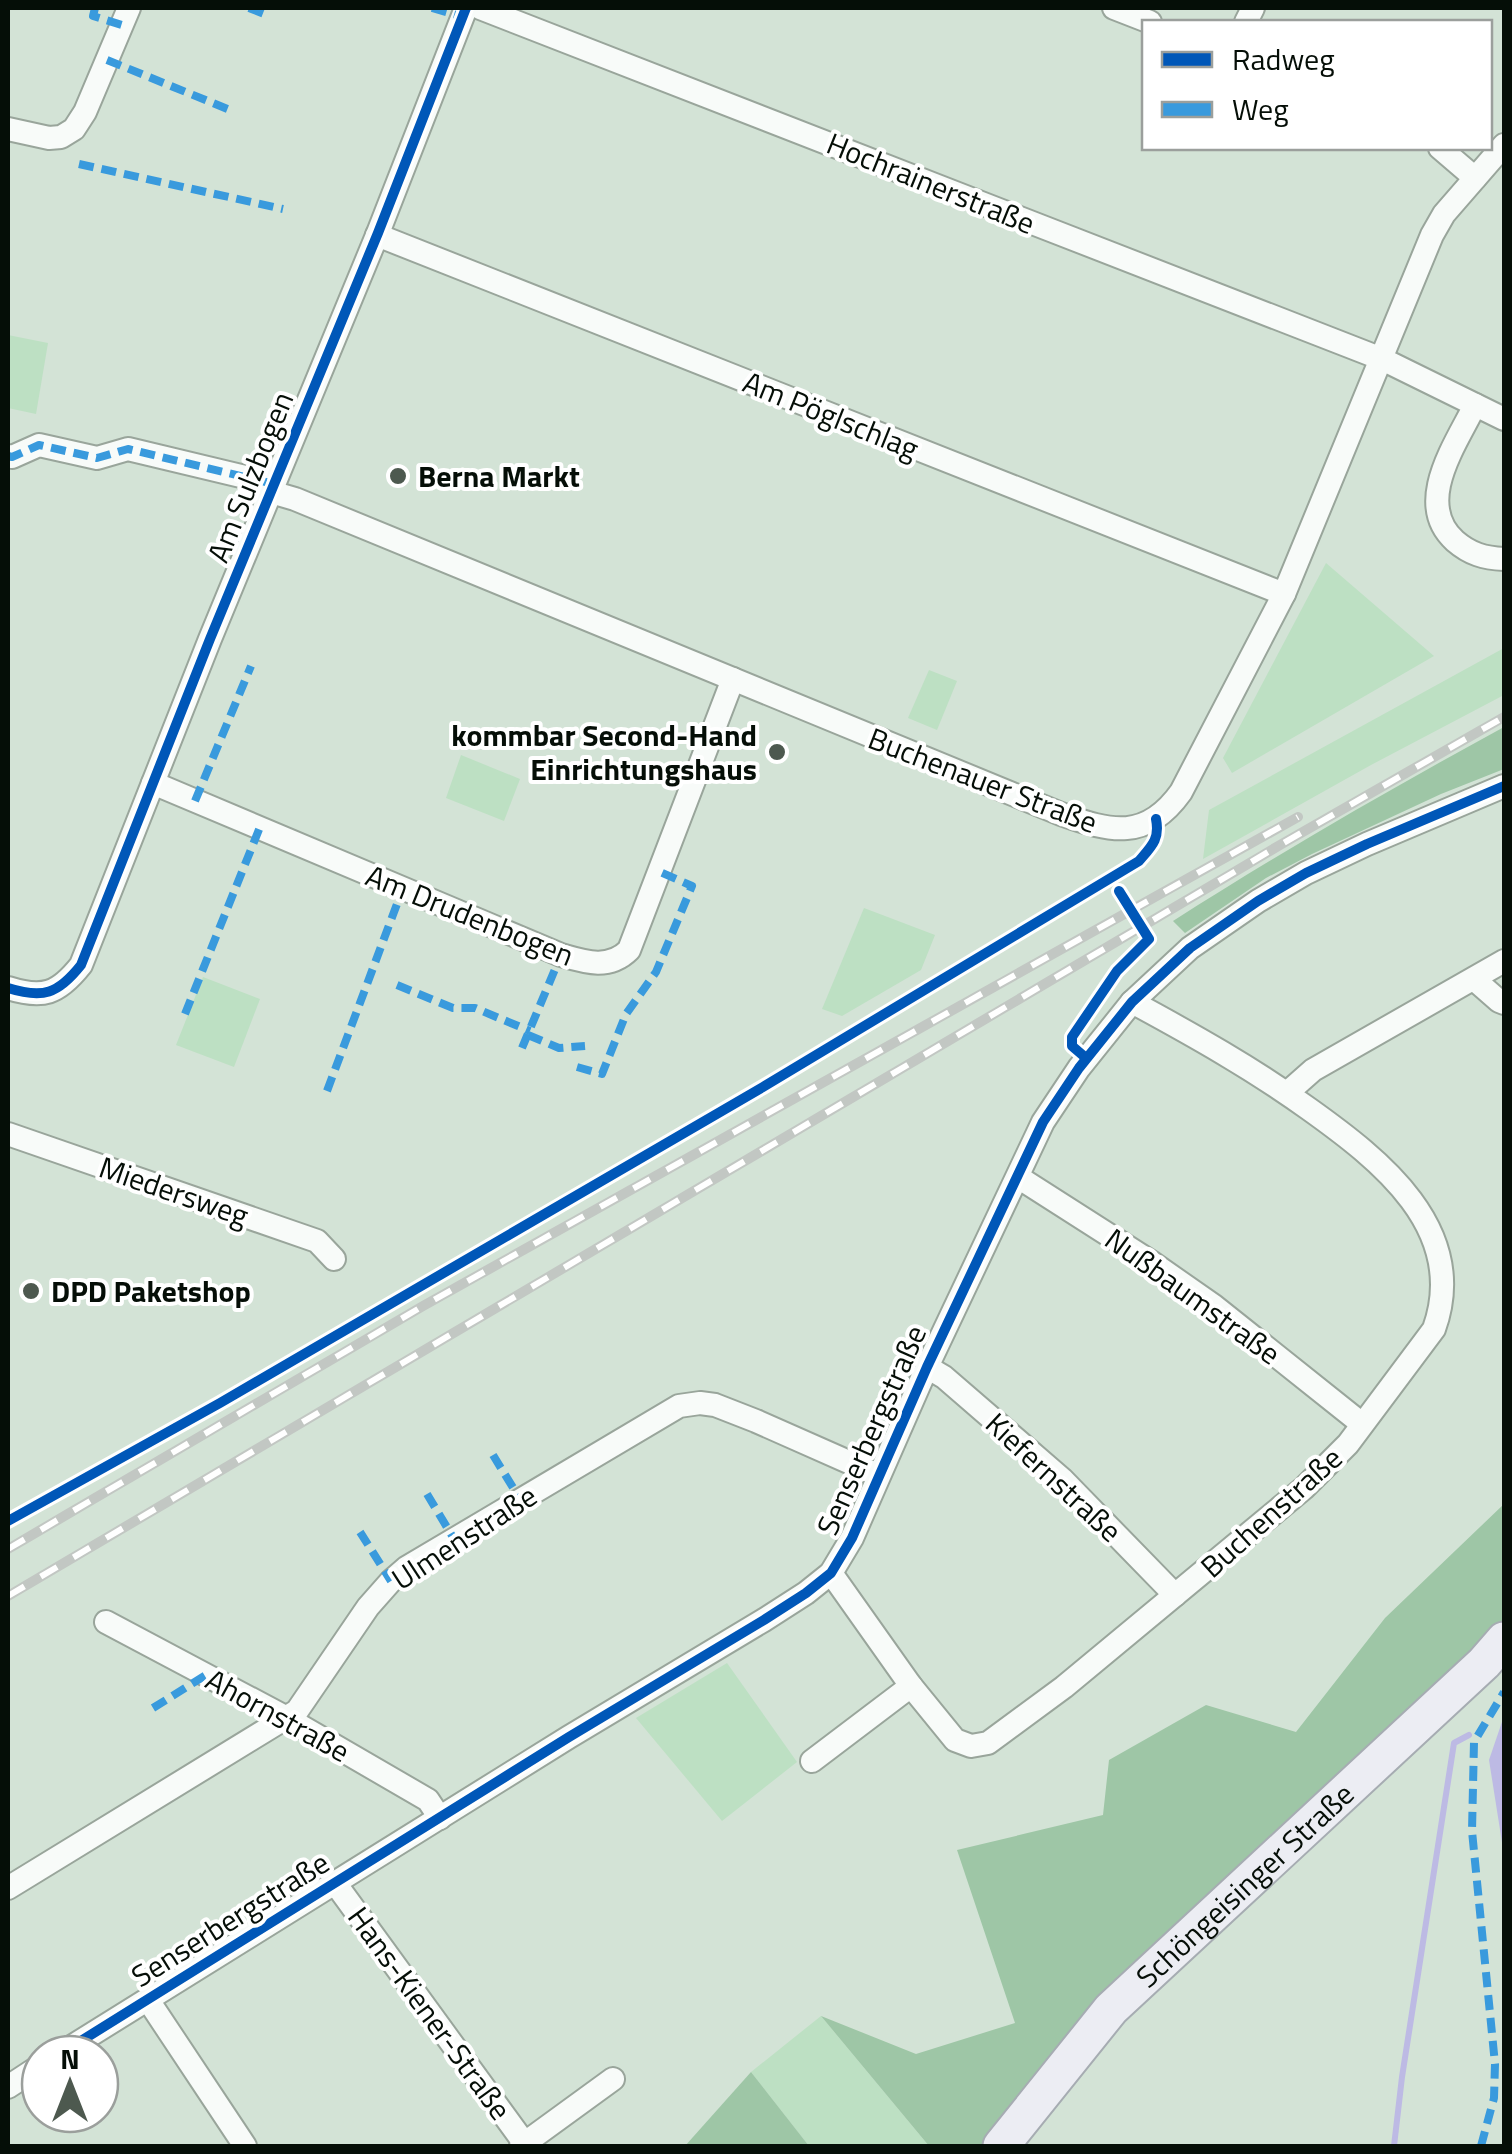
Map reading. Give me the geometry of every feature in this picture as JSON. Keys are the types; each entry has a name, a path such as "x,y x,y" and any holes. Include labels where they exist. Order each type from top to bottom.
{"main road":[{"name":"Schöngeisinger Straße","path":"1001,2146 1111,2009 1504,1640"}],"street":[{"path":"8,129 49,138 61,137 74,129 130,8"},
{"name":"Am Sulzbogen","path":"8,988 31,994 59,989 81,965 466,8"},
{"name":"Hochrainerstraße","path":"480,8 1382,359 1504,420"},
{"path":"1114,8 1145,20"},
{"name":"Buchenauer Straße","path":"8,456 39,445 97,458 128,449 272,488 1061,814 1093,826 1128,829 1156,819 1181,792 1284,594 1432,235 1444,214 1504,145"},
{"path":"1442,150 1474,178"},
{"name":"Am Pöglschlag","path":"376,235 1284,594"},
{"path":"1474,405 1439,483 1439,520 1449,536 1472,554 1504,559"},
{"name":"Am Drudenbogen","path":"153,783 544,948 583,962 606,964 619,960 629,950 734,679"},
{"name":"Senserbergstraße","path":"93,2034 806,1593 830,1574 852,1538 1042,1122 1060,1092 1132,1002 1190,948 1258,901 1342,855 1504,786"},
{"path":"1287,1093 1313,1070 1504,961"},
{"path":"1475,980 1504,1003"},
{"name":"Buchenstraße","path":"830,1574 955,1740 971,1746 988,1743 1064,1688 1290,1502 1348,1444 1434,1329 1441,1299 1439,1257 1428,1227 1401,1186 1356,1142 1287,1093 1210,1044 1132,1002"},
{"name":"Miedersweg","path":"8,1134 317,1240 334,1258"},
{"name":"Nußbaumstraße","path":"1018,1177 1214,1306 1362,1424"},
{"name":"Kiefernstraße","path":"927,1367 944,1377 1062,1478 1175,1595"},
{"name":"Ulmenstraße","path":"8,1888 297,1710 368,1606 406,1568 679,1406 715,1405 878,1476"},
{"name":"Ahornstraße","path":"106,1622 285,1716 428,1800 440,1818"},
{"path":"812,1762 911,1686"},
{"name":"Hans-Kiener-Straße","path":"334,1883 523,2145"},
{"path":"148,2000 245,2146"},
{"path":"523,2145 613,2079"}],"green space":[{"path":"8,335 48,343 36,414 8,408"},
{"path":"1326,563 1434,656 1232,773 1223,758"},
{"path":"1504,648 1504,695 1203,859 1209,810"},
{"path":"929,670 957,681 937,730 908,718"},
{"path":"1504,727 1504,769 1312,854 1266,878 1185,933 1173,921 1337,821"},
{"path":"461,755 520,779 504,821 446,798"},
{"path":"864,908 935,935 921,970 842,1016 822,1009"},
{"path":"203,977 260,999 234,1067 176,1045"},
{"path":"1504,1504 1504,1628 988,2146 929,2146 821,2016 916,2054 1015,2023 957,1850 1103,1815 1109,1760 1206,1705 1296,1732 1385,1618"},
{"path":"727,1663 797,1762 722,1821 636,1718"},
{"path":"821,2016 929,2146 809,2146 751,2072"},
{"path":"751,2072 809,2146 685,2146"}],"water":[{"path":"1504,1716 1504,1855 1489,1760"}],"waterway":[{"path":"1394,2146 1454,1743 1469,1735"}],"railway":[{"path":"8,1596 1280,845 1504,717"},
{"path":"8,1549 423,1306 1298,817"}],"marked path":[{"path":"95,8 93,16 122,25"},
{"path":"249,8 269,16"},
{"path":"432,8 463,17"},
{"path":"107,60 230,110"},
{"path":"79,164 283,209"},
{"path":"8,456 39,445 97,458 128,449 274,484"},
{"path":"195,801 251,666"},
{"path":"185,1014 260,827"},
{"path":"577,1067 602,1074 626,1014 656,972 692,886 660,872"},
{"path":"327,1091 403,888"},
{"path":"522,1048 561,955"},
{"path":"397,985 453,1008 475,1008 530,1031"},
{"path":"528,1035 559,1048 585,1046"},
{"path":"493,1455 520,1499"},
{"path":"427,1494 454,1539"},
{"path":"360,1532 391,1581"},
{"path":"153,1708 206,1675"},
{"path":"1481,2146 1494,2098 1495,2064 1472,1831 1474,1742 1504,1692"}],"cycle path":[{"path":"8,988 49,992 81,965 466,8"},
{"path":"92,2034 764,1620 831,1573 852,1538 927,1367 1043,1122 1079,1068 1132,1002 1190,948 1306,873 1504,786"},
{"path":"8,1521 220,1403 763,1087 1139,861 1156,837 1156,819"},
{"path":"1086,1058 1072,1046 1072,1037 1117,971 1149,939 1119,891"}],"place":[{"name":"Berna Markt","path":"398,476"},
{"name":"kommbar Second-Hand Einrichtungshaus","path":"777,752"},
{"name":"DPD Paketshop","path":"31,1291"}]}
